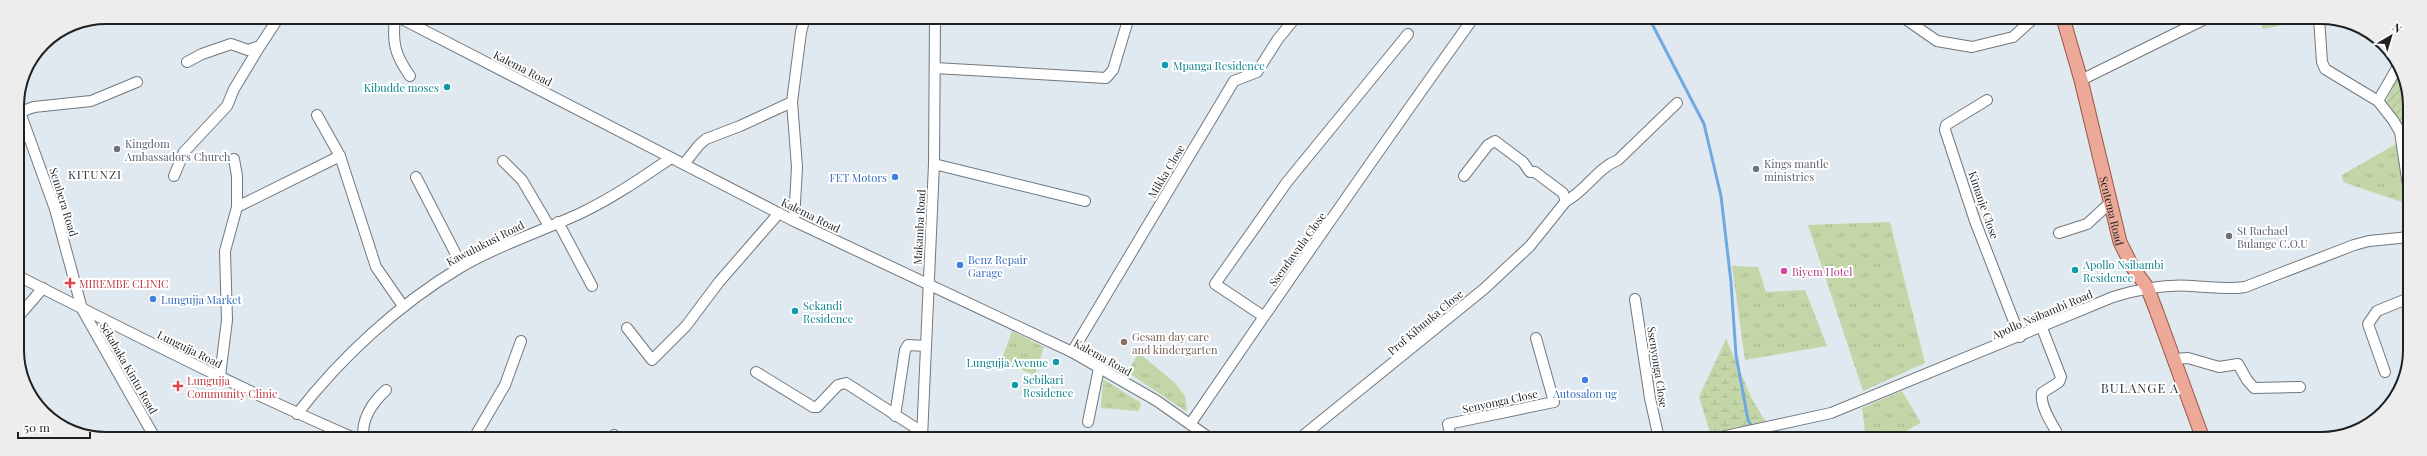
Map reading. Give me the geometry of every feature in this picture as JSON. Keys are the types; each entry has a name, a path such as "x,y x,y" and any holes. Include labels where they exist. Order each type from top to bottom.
{"main road":[{"name":"Sentema Road","path":"2065,24 2081,80 2126,256 2147,287 2175,359 2201,432"}],"street":[{"path":"174,176 184,152 227,106 234,89 274,24"},
{"path":"394,24 393,31 397,59 410,76"},
{"name":"Kalema Road","path":"410,24 794,221 1072,352 1202,432"},
{"path":"794,221 797,167 792,102 804,24"},
{"name":"Makamba Road","path":"922,432 934,164 935,24"},
{"path":"935,68 1106,78 1113,70 1127,24"},
{"name":"Mikka Close","path":"1072,352 1234,81 1257,72 1278,39 1290,24"},
{"name":"Ssendawula Close","path":"1191,424 1262,316 1306,259 1423,88 1470,24"},
{"path":"1913,24 1937,41 1972,47 2013,37 2027,24"},
{"path":"2081,80 2195,24"},
{"path":"2319,24 2322,62 2325,69 2378,101 2400,132 2403,152"},
{"path":"1262,316 1215,284 1287,182 1408,34"},
{"path":"187,62 202,54 230,44 248,50 260,46"},
{"path":"2378,101 2395,71"},
{"path":"24,108 91,101 137,82"},
{"name":"Kimanje Close","path":"1987,100 1946,125 1945,130 1975,221 2020,337"},
{"path":"684,164 699,144 706,139 740,126 792,102"},
{"name":"Prof Kibuuka Close","path":"1306,432 1484,289 1530,246 1566,201 1573,197 1606,166 1618,160 1677,103"},
{"path":"317,115 340,156 376,267 403,306"},
{"name":"Sembera Road","path":"24,122 55,209 82,309"},
{"path":"2400,132 2403,129"},
{"path":"1464,176 1488,145 1495,140 1523,162 1530,172 1536,172 1563,193 1566,201"},
{"path":"237,207 340,156"},
{"name":"Kawulukusi Road","path":"297,414 313,393 350,354 403,306 462,266 607,198 671,158"},
{"path":"220,376 227,320 225,251 237,207 237,176 234,159"},
{"path":"503,161 522,180 553,224 592,286"},
{"path":"934,164 1085,201"},
{"path":"416,177 462,266"},
{"path":"2059,233 2087,224 2111,202"},
{"path":"627,328 652,360 686,326 714,287 779,213"},
{"name":"Apollo Nsibambi Road","path":"1744,432 1831,413 2042,328 2113,297 2147,287 2192,286 2227,290 2245,287 2354,245 2376,240 2403,238"},
{"name":"Lungujja Road","path":"24,279 82,309 297,414 340,432"},
{"path":"24,310 43,288"},
{"name":"Ssenyonga Close","path":"1635,299 1650,398 1657,432"},
{"path":"2385,372 2368,324 2377,311 2403,300"},
{"name":"Sekabaka Kintu Road","path":"82,309 152,432"},
{"path":"2042,328 2061,377 2058,382 2042,393 2041,397 2049,420 2056,432"},
{"name":"Senyonga Close","path":"1450,432 1448,424 1554,402 1536,338"},
{"path":"478,432 505,385 521,341"},
{"path":"895,416 905,350 908,346 926,346"},
{"path":"2175,359 2188,358 2219,367 2238,364 2254,388 2300,387"},
{"path":"1088,422 1099,368"},
{"path":"756,372 813,407 817,407 838,385 846,383 918,432"},
{"path":"362,432 368,413 375,400 386,390"}],"green space":[{"path":"2262,24 2288,24 2263,29"},
{"path":"2398,77 2402,95 2403,125 2386,101"},
{"path":"2396,144 2403,190 2403,202 2343,182 2342,175"},
{"path":"1890,222 1925,363 1863,391 1808,225"},
{"path":"1732,266 1758,267 1766,292 1805,290 1827,346 1745,360"},
{"path":"1012,331 1044,347 1035,375 1001,362"},
{"path":"1726,339 1752,399 1772,432 1710,432 1699,397"},
{"path":"1139,353 1175,383 1185,396 1187,412 1127,372"},
{"path":"1103,379 1141,403 1139,411 1101,408"},
{"path":"1902,391 1921,423 1904,432 1865,432 1862,408"}],"waterway":[{"path":"1652,24 1704,124 1721,196 1731,282 1736,355 1748,420 1755,432"}],"place":[{"name":"Mpanga Residence","path":"1165,65"},
{"name":"Kibudde moses","path":"447,87"},
{"name":"Kingdom Ambassadors Church","path":"117,149"},
{"name":"Kings mantle ministries","path":"1756,169"},
{"name":"FET Motors","path":"895,177"},
{"name":"St Rachael Bulange C.O.U","path":"2229,236"},
{"name":"Benz Repair Garage","path":"960,265"},
{"name":"Apollo Nsibambi Residence","path":"2075,270"},
{"name":"Biyem Hotel","path":"1784,271"},
{"name":"MIREMBE CLINIC","path":"70,283"},
{"name":"Lungujja Market","path":"153,299"},
{"name":"Sekandi Residence","path":"795,311"},
{"name":"Gesam day care and kindergarten","path":"1124,342"},
{"name":"Lungujja Avenue","path":"1056,362"},
{"name":"Autosalon ug","path":"1585,380"},
{"name":"Sebikari Residence","path":"1015,385"},
{"name":"Lungujja Community Clinic","path":"178,386"}],"district":[{"name":"KITUNZI","path":"95,174"},
{"name":"BULANGE A","path":"2140,387"}]}
